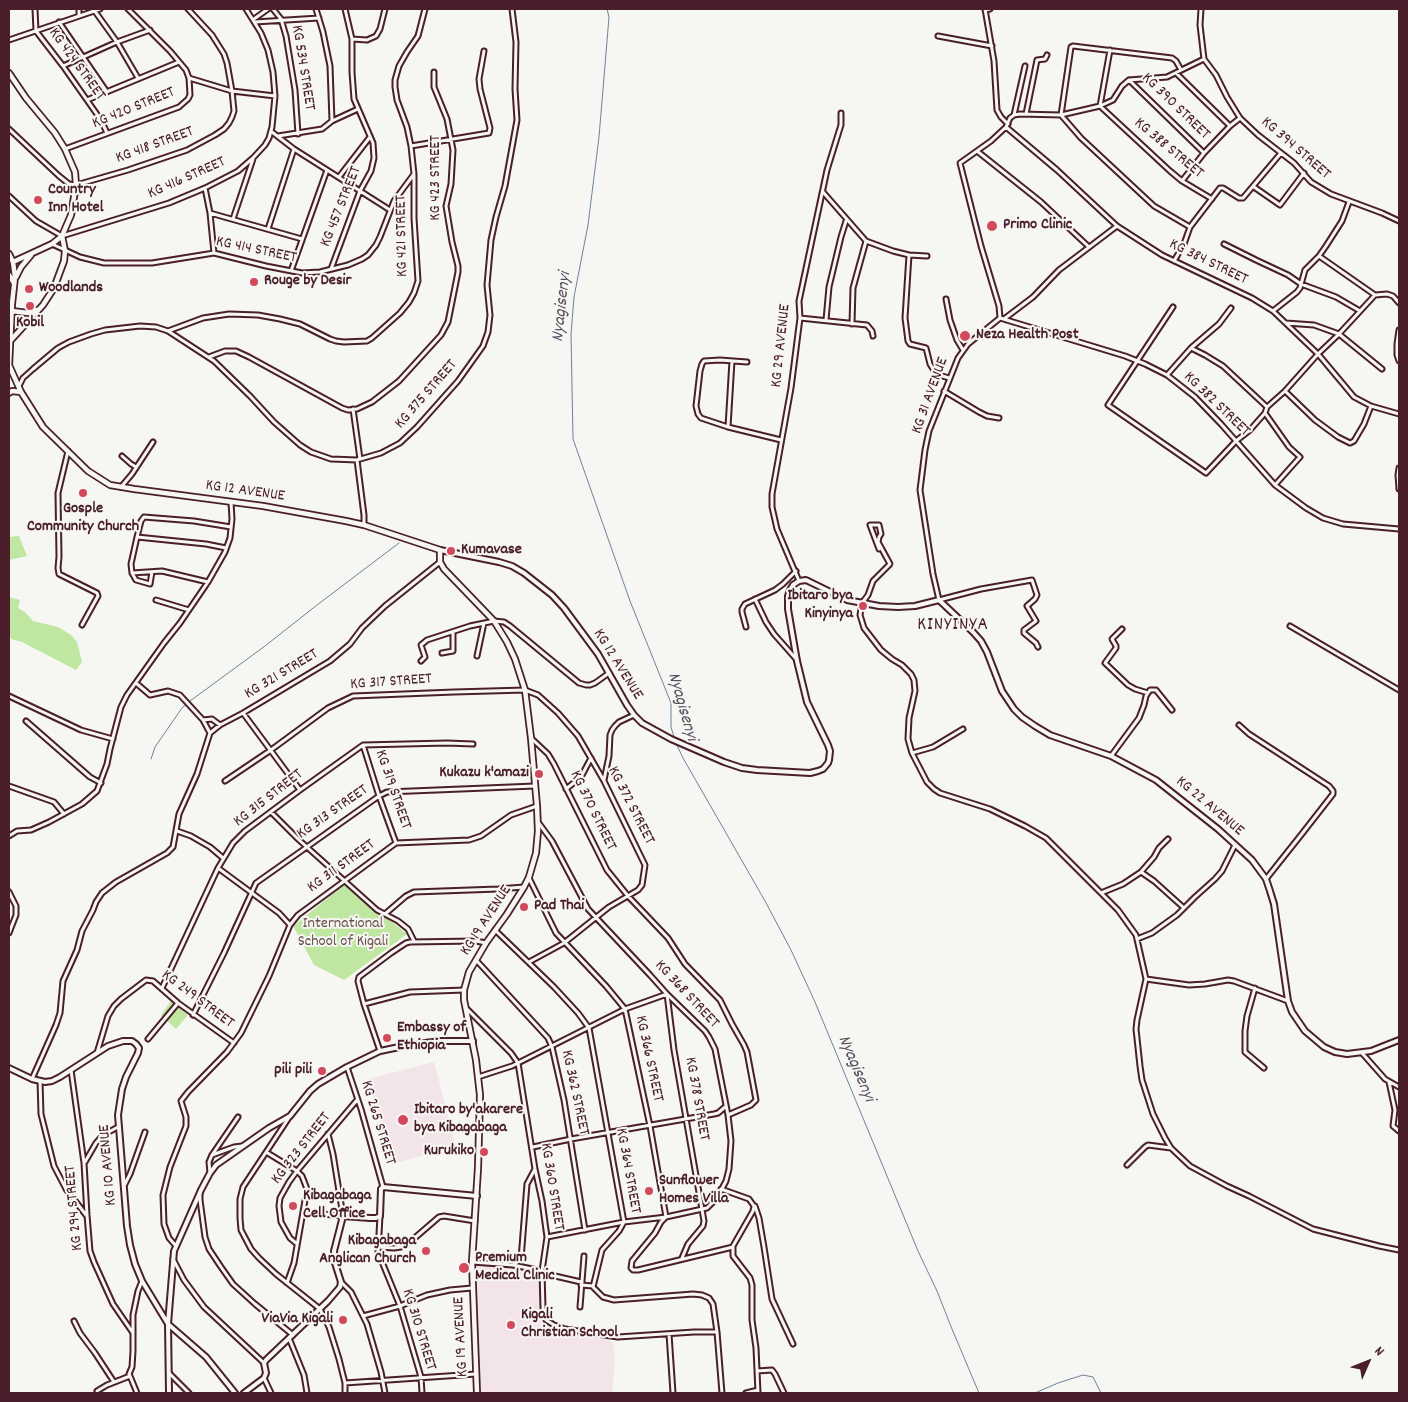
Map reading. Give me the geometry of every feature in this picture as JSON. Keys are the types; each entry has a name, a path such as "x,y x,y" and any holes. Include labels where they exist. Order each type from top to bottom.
{"main road":[{"path":"9,73 65,148 76,176 70,215 62,236 52,244 13,262"},
{"path":"10,341 39,310 54,288 64,262 65,251 62,236"},
{"path":"9,254 16,277"},
{"path":"9,367 14,283 21,267 32,254"},
{"path":"9,275 14,283"},
{"path":"12,311 32,313 39,310"},
{"name":"KG 12 AVENUE","path":"9,367 19,389 43,427 88,472 110,485 263,506 364,525 440,550"},
{"path":"9,379 15,380"},
{"path":"9,393 19,389"},
{"path":"440,550 440,562"},
{"name":"KG 19 AVENUE","path":"440,562 450,576 494,621 515,659 525,690 538,822 536,853 529,877 476,960 466,980 464,990 478,1077 479,1104 477,1196 472,1262 477,1393"}],"street":[{"name":"KG 424 STREET","path":"35,9 36,31 101,120 107,133"},
{"path":"79,9 79,15"},
{"path":"9,40 100,9"},
{"name":"KG 420 STREET","path":"65,148 178,107 188,100 190,95 189,78 186,70 128,9"},
{"name":"KG 418 STREET","path":"76,185 187,150 224,129 232,118 234,111 232,91 224,54 206,27 188,9"},
{"name":"KG 416 STREET","path":"62,236 160,206 206,188 238,170 265,145 272,132 275,96 273,72 268,50 254,20 246,9"},
{"path":"254,20 268,9"},
{"name":"KG 534 STREET","path":"274,9 281,19 286,36 295,90 298,134"},
{"path":"316,9 326,43 330,66 332,121"},
{"name":"KG 457 STREET","path":"331,270 360,190 373,165 374,148 371,136 354,99 352,39 345,9"},
{"path":"352,39 367,40 376,36 380,29 385,9"},
{"path":"414,174 412,146 395,92 395,80 399,66 418,36 425,9"},
{"name":"KG 375 STREET","path":"19,389 23,378 58,348 105,330 140,326 156,327 168,331 208,357 250,396 274,422 311,452 331,459 359,459 382,453 400,443 450,391 483,346 488,332 490,315 487,285 491,240 506,186 517,120 514,89 516,42 512,9"},
{"path":"990,9 985,10 992,46 997,110 1007,126"},
{"path":"1014,115 1061,115 1100,106 1113,100 1122,86 1129,80 1167,77 1204,59 1200,26 1201,9"},
{"path":"94,10 117,42 138,78"},
{"path":"254,20 319,18"},
{"path":"59,22 107,92"},
{"path":"63,66 117,42 150,30"},
{"path":"938,36 992,46"},
{"path":"1181,70 1172,58 1073,46 1071,47 1061,115 1081,138 1154,206 1190,227"},
{"path":"1100,106 1110,50"},
{"path":"412,146 490,132 479,79 484,51"},
{"path":"1026,114 1037,60 1045,59 1047,55"},
{"name":"KG 394 STREET","path":"1204,59 1216,75 1240,118 1258,135 1294,163 1311,182 1322,190 1349,202 1399,221"},
{"path":"87,100 179,62"},
{"path":"1002,319 960,163 1007,126 1010,118 1014,115 1025,66"},
{"name":"KG 423 STREET","path":"353,409 372,402 399,381 441,335 448,322 458,272 446,206 453,160 447,119 434,87 434,72"},
{"path":"1176,73 1230,126"},
{"path":"189,78 232,91 275,96"},
{"name":"KG 390 STREET","path":"1129,80 1204,152"},
{"name":"KG 388 STREET","path":"1100,106 1182,181 1212,199 1190,227 1184,244 1174,261"},
{"path":"277,136 322,129 332,121 358,109"},
{"name":"KG 29 AVENUE","path":"799,580 777,529 772,507 774,478 791,388 800,318 799,301 841,113"},
{"path":"1182,181 1204,152 1240,118"},
{"name":"KG 384 STREET","path":"1007,126 1117,226 1174,261 1252,298 1273,311 1318,354 1354,397 1371,406 1399,414"},
{"path":"9,129 59,176 69,184 76,185"},
{"path":"272,132 294,149 390,210"},
{"path":"339,177 371,136"},
{"path":"268,229 294,149"},
{"path":"977,151 1041,202 1089,247"},
{"path":"1212,199 1221,188 1241,199 1247,195 1281,153"},
{"path":"232,219 253,158"},
{"path":"291,272 327,170"},
{"path":"1254,187 1280,205 1304,173"},
{"name":"KG 414 STREET","path":"52,244 92,261 118,264 163,262 214,252 291,272 310,273 331,270 348,265 368,255 380,237 398,195 414,174"},
{"name":"KG 421 STREET","path":"168,331 194,321 229,314 258,315 300,324 336,341 367,341 372,338 400,313 409,302 418,281 414,218 414,174"},
{"path":"206,188 214,252"},
{"path":"823,191 866,241 909,255 927,256"},
{"path":"9,196 36,221 62,236"},
{"path":"1273,311 1297,292 1305,270 1319,256 1342,221 1349,202"},
{"path":"210,213 302,239"},
{"path":"826,320 829,287 847,220"},
{"name":"KG 31 AVENUE","path":"939,600 920,490 927,441 949,378 968,344 1033,297 1059,270 1117,226"},
{"path":"852,324 853,288 866,241"},
{"path":"1224,244 1288,274 1301,284 1336,297 1360,312"},
{"path":"909,255 905,318 908,341 910,344 924,346 933,369 940,375 949,378"},
{"path":"1319,256 1376,295 1387,294 1393,296 1399,302"},
{"path":"1173,307 1108,405 1206,474 1236,441 1250,430 1265,413 1267,407 1286,391 1318,354 1376,295"},
{"path":"946,299 952,326 963,350"},
{"path":"1167,375 1191,348 1219,324 1231,308"},
{"path":"800,318 867,325 872,331 873,336"},
{"name":"KG 382 STREET","path":"1002,319 1125,356 1167,375 1221,424 1275,485 1306,508 1323,518 1344,524 1399,529"},
{"path":"1286,323 1314,325 1339,334 1382,369"},
{"path":"1399,330 1397,355 1399,361"},
{"path":"1191,348 1216,360 1267,407"},
{"path":"208,357 230,351 243,354 342,408 353,409 364,525"},
{"path":"747,362 707,360 702,364 696,406 698,414 701,418 728,427 781,440"},
{"path":"728,427 732,361"},
{"path":"944,391 987,416 999,418"},
{"path":"1286,391 1315,420 1338,437 1350,443 1354,441 1364,424 1371,406"},
{"path":"1265,413 1289,447 1300,457 1275,485"},
{"path":"121,487 153,442"},
{"path":"68,451 58,493 58,568 59,574 97,593 98,596 82,625"},
{"path":"122,456 136,467"},
{"path":"1399,468 1399,489"},
{"path":"9,836 17,831 31,830 64,814 82,804 94,794 101,783 121,707 130,690 180,624 220,563 230,538 231,502"},
{"path":"152,572 150,584 136,580 132,573 131,564 141,520 144,517 194,521 231,527"},
{"path":"880,549 870,525 879,525 881,534 878,542 890,564 873,581 868,595 862,604 860,615 864,628 881,650 902,665 914,680 915,691 908,739 922,775 934,789 949,796 990,809 1046,838 1118,910 1130,925 1137,939 1146,979 1136,1029 1142,1080 1153,1114 1164,1138 1171,1148 1190,1166 1313,1229 1399,1250"},
{"path":"137,537 206,544 226,548"},
{"name":"KG 12 AVENUE","path":"440,550 512,566 537,582 564,608 589,641 634,715 651,729 682,744 742,768 810,773 822,769 828,763 830,751 807,702 797,661 788,609 790,590 799,580"},
{"name":"KG 321 STREET","path":"210,733 220,725 330,661 350,644 362,628 385,606 440,562"},
{"path":"746,627 742,608 745,604 783,584 796,571"},
{"path":"132,573 162,572 208,582"},
{"path":"799,580 806,580 838,596 862,604 898,607 915,606 981,589 1032,580 1037,595 1027,606 1036,621 1024,630 1024,633 1038,647"},
{"path":"755,599 774,634 797,661"},
{"path":"156,600 189,610"},
{"name":"KG 22 AVENUE","path":"939,600 981,641 1002,691 1010,704 1022,716 1050,735 1111,756 1156,780 1199,813 1252,860 1266,879 1274,904 1288,1001 1297,1020 1314,1040 1335,1052 1347,1054 1371,1050 1399,1040"},
{"path":"421,660 425,657 421,645 424,642 494,621 504,622 510,626 579,683 590,685 609,673"},
{"path":"477,656 484,623"},
{"path":"1290,626 1399,690"},
{"path":"1122,629 1112,639 1116,648 1105,663 1128,685 1148,693"},
{"path":"442,653 453,651 453,632"},
{"path":"32,1079 60,1013 63,981 77,950 82,931 98,899 102,893 116,882 171,850 177,831 179,814 197,774 210,733 203,720 180,695 168,691 150,695 136,683"},
{"name":"KG 317 STREET","path":"225,782 328,708 353,696 525,690"},
{"name":"KG 372 STREET","path":"525,690 538,695 558,713 578,736 604,781 644,862 644,875 640,888 634,894 609,907 564,943 529,962"},
{"path":"1111,756 1139,718 1150,690 1156,690 1172,710"},
{"path":"9,696 81,730 113,739"},
{"path":"243,713 300,790"},
{"path":"604,781 612,730 619,722 634,715"},
{"path":"203,720 212,720 220,725"},
{"path":"26,722 90,777 101,783"},
{"path":"1239,725 1249,734 1329,786 1333,791 1333,794 1302,835 1266,879"},
{"path":"912,753 933,747 963,729"},
{"name":"KG 370 STREET","path":"531,738 548,754 554,764 605,866 628,896 660,928 686,964 720,1000 744,1045 756,1100 751,1105 728,1115"},
{"path":"364,745 473,744"},
{"name":"KG 315 STREET","path":"162,988 218,868 233,843 270,812 364,745"},
{"name":"KG 319 STREET","path":"364,745 379,796 396,843"},
{"path":"566,789 581,777 591,757"},
{"path":"9,786 39,795 54,802 64,814"},
{"name":"KG 313 STREET","path":"193,1015 256,883 379,796 387,792 535,786"},
{"name":"KG 311 STREET","path":"176,1246 169,1238 164,1224 163,1195 170,1167 186,1126 186,1117 181,1101 227,1052 241,1033 269,976 290,925 298,915 396,843 469,840 481,836 511,815 537,806"},
{"path":"270,812 377,910 398,921 408,929 414,941"},
{"name":"KG 368 STREET","path":"538,822 552,841 582,901 596,919 705,1031 712,1041 728,1115 730,1141 729,1169 726,1181 712,1204 702,1209"},
{"path":"177,831 191,836 210,847 223,858"},
{"path":"1101,893 1123,884 1140,872 1168,839"},
{"path":"1137,939 1152,933 1184,908 1215,879 1235,845"},
{"path":"218,868 279,913 290,925"},
{"path":"1140,872 1154,881 1184,908"},
{"name":"KG 366 STREET","path":"529,877 556,933 600,979 625,1009 650,1126 666,1217"},
{"path":"385,915 406,896 414,892 524,887"},
{"path":"9,892 16,906 16,915 9,933"},
{"name":"KG 364 STREET","path":"496,930 572,1006 590,1028 624,1222 619,1231 602,1250 593,1286"},
{"path":"380,1051 364,1004 358,977 406,943 414,941 476,941 486,943"},
{"name":"KG 362 STREET","path":"476,960 548,1038 552,1047 571,1139 585,1230"},
{"path":"1146,979 1189,985 1228,980 1288,1001"},
{"name":"KG 249 STREET","path":"97,1053 108,1016 121,999 146,980 153,981 193,1015 234,1043"},
{"path":"1254,988 1247,1016 1245,1052 1264,1068"},
{"path":"364,1004 410,992 464,990"},
{"path":"478,1077 518,1063 625,1009 667,994"},
{"name":"KG 378 STREET","path":"667,994 674,1050 704,1224 688,1244 682,1259"},
{"path":"148,1039 178,1003"},
{"name":"KG 360 STREET","path":"466,1007 511,1053 518,1063 547,1237 542,1272 544,1317 554,1325 604,1335 718,1332"},
{"name":"KG 10 AVENUE","path":"9,1068 32,1079 52,1081 108,1046 124,1041 132,1041 139,1048 122,1089 118,1115 126,1212 130,1245 135,1264 142,1281 168,1324 206,1357 235,1393"},
{"path":"344,1392 345,1383 328,1327 320,1309 259,1258 251,1249 241,1230 240,1199 243,1187 290,1116 310,1091 326,1079 380,1051 427,1042 473,1041"},
{"path":"1362,1052 1389,1082 1399,1087"},
{"name":"KG 265 STREET","path":"346,1067 383,1187"},
{"name":"KG 294 STREET","path":"71,1070 84,1163 90,1251 114,1304 133,1333"},
{"path":"40,1081 41,1114 54,1166 66,1189 87,1215"},
{"path":"1389,1082 1395,1110 1393,1126 1399,1131"},
{"name":"KG 323 STREET","path":"296,1243 284,1229 279,1215 280,1198 297,1171 357,1100"},
{"path":"533,1147 718,1113 725,1107"},
{"path":"169,1393 168,1324 176,1246 201,1190 216,1165 269,1128 290,1116"},
{"path":"210,1173 209,1162 212,1155 238,1117"},
{"path":"84,1163 103,1135 118,1127"},
{"path":"124,1184 130,1174 144,1132"},
{"path":"328,1134 334,1154 342,1216 334,1251 335,1263 341,1282 351,1292 363,1316 375,1351 385,1393"},
{"path":"1127,1165 1148,1145 1171,1148"},
{"path":"212,1155 234,1147 243,1146"},
{"path":"266,1152 297,1171 302,1176 307,1190 296,1243 294,1263 287,1283"},
{"path":"513,1265 521,1259 526,1184 535,1169"},
{"path":"303,1212 373,1218 380,1216 381,1189 383,1187 477,1196"},
{"path":"721,1189 749,1199 754,1206 759,1218 772,1299 793,1344"},
{"path":"201,1190 200,1200 205,1236 209,1249 233,1284 291,1337 304,1375 307,1393"},
{"path":"746,1393 758,1392 752,1320 752,1285 750,1278 732,1256 733,1247 754,1206"},
{"path":"547,1237 702,1209"},
{"name":"KG 310 STREET","path":"380,1216 377,1247 380,1259 400,1306 421,1377 422,1393"},
{"path":"377,1247 401,1247 410,1242 439,1217 444,1216 475,1221"},
{"path":"666,1217 632,1262 631,1267 633,1270 733,1247"},
{"path":"580,1307 584,1256"},
{"path":"174,1259 184,1280 214,1318 264,1363 266,1373 264,1378 244,1393"},
{"path":"472,1262 513,1265 542,1272 593,1286 603,1297 614,1300 693,1294 706,1296 713,1304 718,1332 722,1393"},
{"path":"137,1393 129,1372 132,1361 133,1315 142,1281"},
{"path":"264,1363 338,1291 341,1282"},
{"path":"363,1316 400,1306 438,1292 472,1288"},
{"path":"74,1321 80,1333 114,1382"},
{"path":"669,1334 673,1393"},
{"path":"757,1371 772,1370 784,1393"},
{"path":"169,1373 188,1393"},
{"path":"345,1383 476,1374"},
{"path":"97,1391 130,1376"},
{"path":"264,1378 271,1393"}],"shaded area":[{"path":"434,1062 456,1147 391,1164 368,1079"},
{"name":"Kigali Christian School","path":"472,1262 542,1271 542,1317 544,1322 550,1328 557,1331 604,1339 613,1343 615,1360 612,1393 477,1393"}],"green space":[{"path":"19,536 27,556 9,560 9,537"},
{"path":"9,597 20,600 18,608 25,612 33,621 58,627 71,635 77,642 82,662 76,670 22,642 11,639 9,635"},
{"name":"International School of Kigali","path":"345,884 407,934 344,980 314,965 293,926"},
{"path":"171,1001 188,1015 176,1029 161,1015"}],"waterway":[{"name":"Nyagisenyi","path":"607,9 609,17 599,137 588,225 574,297 571,334 573,439 630,601 671,703 671,727 675,740"},
{"path":"151,759 155,747 182,708 190,701 399,543"},
{"name":"Nyagisenyi","path":"676,743 791,950 815,1002 979,1393"},
{"name":"Nyagisenyi","path":"1035,1393 1083,1375 1093,1377 1101,1393"}],"place":[{"name":"Country Inn Hotel","path":"38,200"},
{"name":"Primo Clinic","path":"992,226"},
{"name":"Rouge by Desir","path":"254,282"},
{"name":"Woodlands","path":"29,289"},
{"name":"Kobil","path":"30,306"},
{"name":"Neza Health Post","path":"965,336"},
{"name":"Gosple Community Church","path":"83,493"},
{"name":"Kumavase","path":"451,551"},
{"name":"Ibitaro bya Kinyinya","path":"863,606"},
{"name":"Kukazu k'amazi","path":"539,774"},
{"name":"Pad Thai","path":"524,907"},
{"name":"Embassy of Ethiopia","path":"387,1038"},
{"name":"pili pili","path":"322,1071"},
{"name":"Ibitaro by'akarere bya Kibagabaga","path":"403,1120"},
{"name":"Kurukiko","path":"484,1152"},
{"name":"Sunflower Homes Villa","path":"649,1191"},
{"name":"Kibagabaga Cell Office","path":"293,1206"},
{"name":"Kibagabaga Anglican Church","path":"426,1251"},
{"name":"Premium Medical Clinic","path":"464,1268"},
{"name":"ViaVia Kigali","path":"343,1320"},
{"name":"Kigali Christian School","path":"511,1325"}],"district":[{"name":"KINYINYA","path":"953,626"}]}
